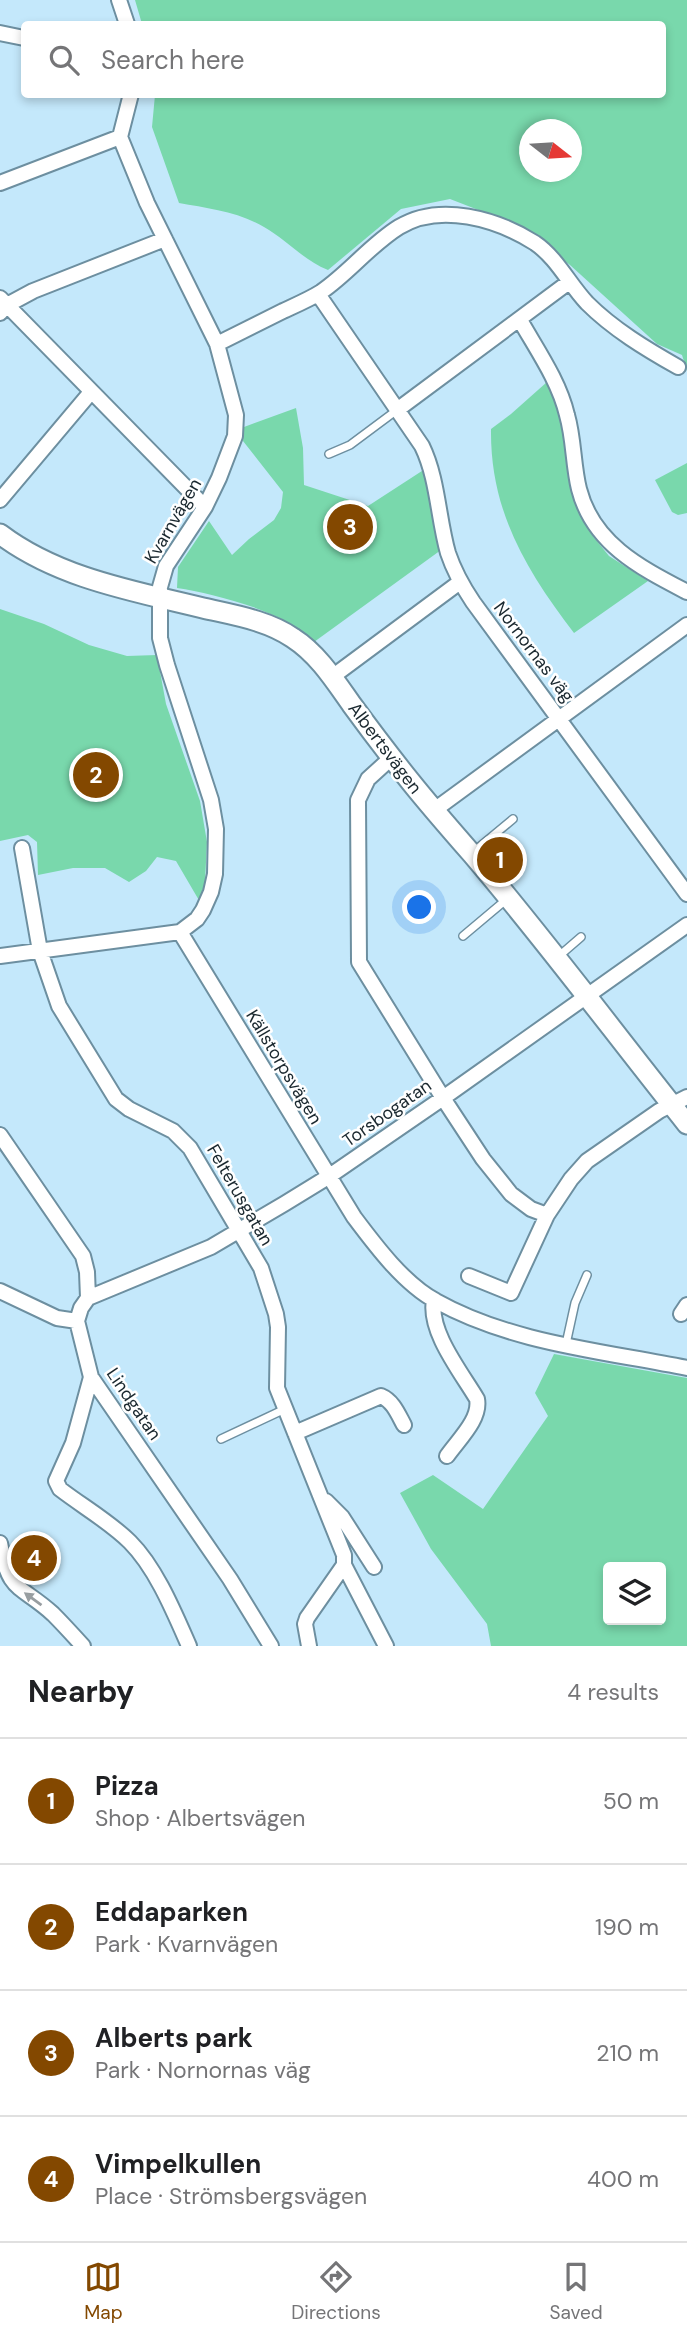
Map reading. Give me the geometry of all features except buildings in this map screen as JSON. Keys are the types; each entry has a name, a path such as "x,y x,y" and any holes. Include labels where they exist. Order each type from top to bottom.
{"street":[{"path":"118,0 126,21"},
{"path":"0,33 21,37"},
{"path":"0,183 120,137 130,98"},
{"name":"Kvarnvägen","path":"120,137 142,192 217,344 236,425 231,447 205,507 166,566 159,597 160,638 211,800 216,829 215,874 211,892 197,919 180,932"},
{"path":"217,344 318,294 398,228 421,218 437,215 463,216 486,221 536,244 555,261 569,282 597,312 641,346 678,367"},
{"path":"165,239 2,305 205,507"},
{"path":"397,410 569,282"},
{"name":"Nornornas väg","path":"318,294 429,460 448,553 460,582 687,894"},
{"path":"520,320 563,400 579,490 597,528 621,554 687,593"},
{"path":"0,500 91,392"},
{"name":"Albertsvägen","path":"0,534 36,558 68,571 99,582 253,620 295,639 332,677 391,758 472,854 585,997 680,1101 687,1124"},
{"path":"332,677 460,582"},
{"path":"433,811 687,625"},
{"path":"391,758 368,779 358,800 359,962 483,1159 511,1194 531,1209 547,1215"},
{"name":"Felterusgatan","path":"22,848 40,951 59,1006 116,1098 129,1109 173,1131 190,1148 261,1268 278,1327 277,1388 341,1546 344,1565 386,1646"},
{"name":"Torsbogatan","path":"88,1298 211,1247 240,1232 328,1177 687,925"},
{"path":"0,956 180,932"},
{"name":"Källstorpsvägen","path":"180,932 328,1177 370,1239 414,1285 434,1300 496,1326 566,1344 687,1368"},
{"path":"468,1276 511,1293 547,1215 571,1179 587,1161 659,1111 680,1101"},
{"path":"0,1135 83,1256 88,1298 77,1321 47,1314 0,1291"},
{"path":"434,1300 433,1320 440,1337 477,1399 478,1406 474,1419 447,1456"},
{"name":"Lindgatan","path":"77,1321 91,1377 222,1567 271,1646"},
{"path":"91,1377 73,1443 56,1481 60,1489 129,1541 170,1604 189,1646"},
{"path":"295,1433 381,1396 397,1410 404,1425"},
{"name":"Felterusgatan","path":"322,1497 342,1517 374,1567"},
{"path":"0,1543 4,1566 15,1586 51,1613 83,1646"},
{"path":"309,1646 306,1618 344,1565"}],"lane":[{"path":"329,454 350,445 397,410"},
{"path":"472,854 513,819"},
{"path":"463,936 508,899"},
{"path":"556,959 581,937"},
{"path":"566,1344 575,1303 587,1275"},
{"path":"221,1439 285,1409"}],"green space":[{"path":"135,0 687,0 687,371 682,355 657,344 570,265 520,226 450,199 401,209 328,270 254,222 223,211 179,203 152,127 155,98 666,98 666,21 141,21"},
{"path":"547,382 559,410 565,437 568,477 577,507 592,535 609,556 648,581 574,633 541,586 514,538 504,513 492,459 491,429"},
{"path":"296,408 303,448 304,485 368,506 425,469 441,550 314,642 302,631 269,613 230,600 177,588 178,567 209,521 232,555 274,520 281,508 283,492 243,441 244,427"},
{"path":"687,463 687,513 678,515 672,512 655,480"},
{"path":"0,609 44,624 89,645 127,656 157,655 166,704 200,801 207,842 205,882 200,902 176,861 157,857 146,871 129,882 105,868 73,868 38,875 37,842 28,835 0,841"},
{"path":"554,1354 687,1378 687,1646 491,1646 487,1624 431,1549 400,1493 433,1475 483,1509 548,1416 535,1393"}],"place":[{"name":"Alberts park","path":"350,527"},
{"name":"Eddaparken","path":"96,775"},
{"name":"Pizza","path":"500,860"},
{"name":"Vimpelkullen","path":"34,1558"}]}
